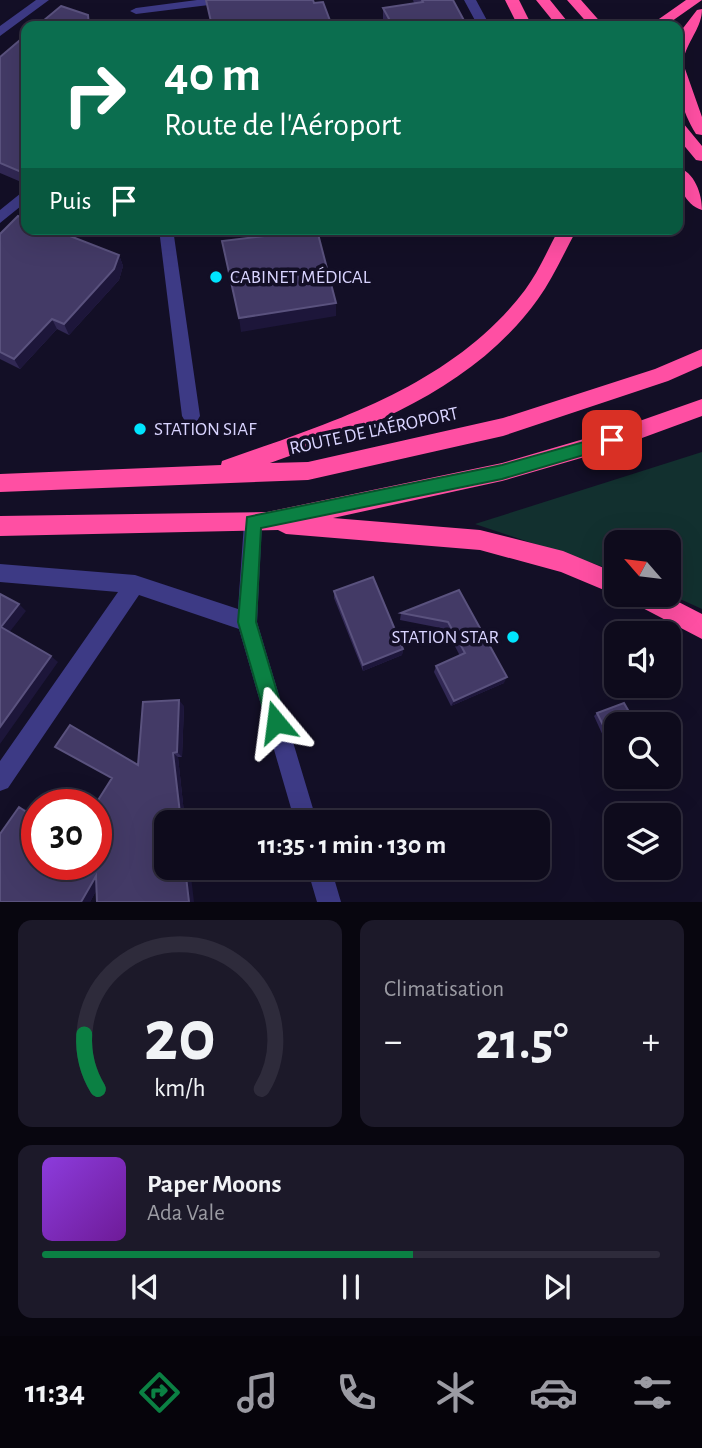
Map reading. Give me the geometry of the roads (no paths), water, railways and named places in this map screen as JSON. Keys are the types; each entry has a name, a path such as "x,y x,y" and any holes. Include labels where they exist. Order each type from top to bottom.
{"highway":[{"path":"512,0 522,21"},
{"path":"543,0 560,21"},
{"path":"574,0 593,21"},
{"path":"664,21 695,0"},
{"path":"683,38 702,13"},
{"path":"683,85 691,111 702,130"},
{"path":"683,134 702,156"},
{"path":"683,180 702,204"},
{"path":"208,476 359,423 435,382 492,338 531,295 565,235"},
{"name":"ROUTE DE L'AÉROPORT","path":"0,483 308,471 503,427 661,375 702,357"},
{"path":"260,522 502,472 612,440 702,407"},
{"path":"0,527 260,522 480,540 563,562 604,579"},
{"path":"664,607 702,627"}],"street":[{"path":"0,33 43,0"},
{"path":"135,6 225,0"},
{"path":"470,0 481,21"},
{"path":"0,218 21,199"},
{"path":"167,235 191,416"},
{"path":"260,522 247,622 302,810"},
{"path":"0,573 135,584 247,622"},
{"path":"0,780 135,584"},
{"path":"323,880 329,902"}],"place":[{"name":"CABINET MÉDICAL","path":"216,277"},
{"name":"STATION SIAF","path":"140,429"},
{"name":"STATION STAR","path":"513,637"}]}
